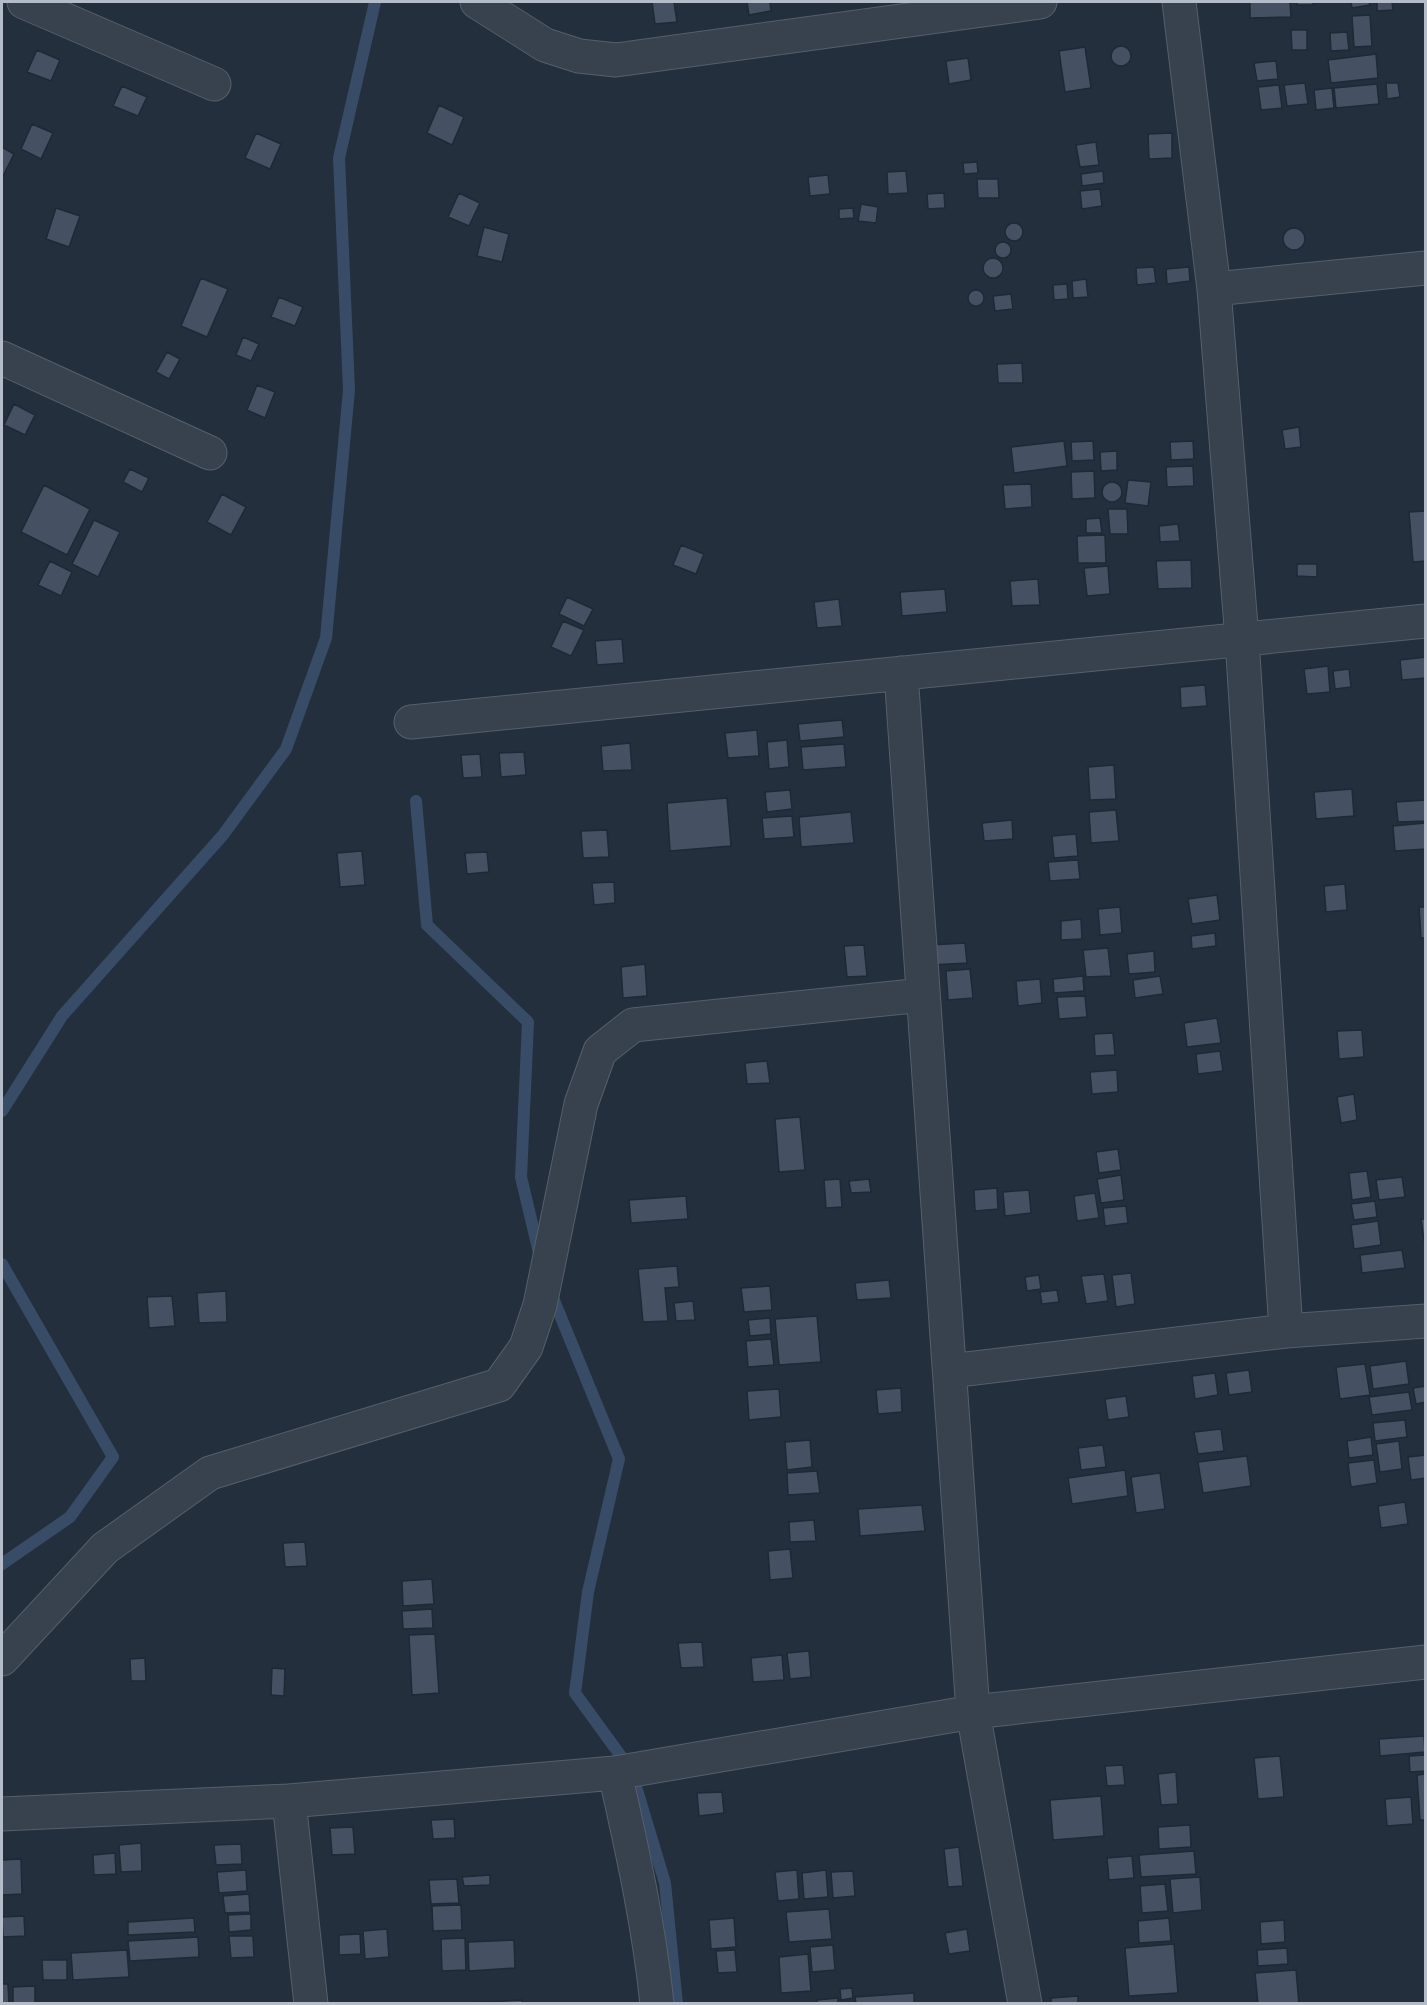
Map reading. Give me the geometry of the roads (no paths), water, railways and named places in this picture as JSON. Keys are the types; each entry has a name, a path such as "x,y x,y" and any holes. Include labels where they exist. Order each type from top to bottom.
{"street":[{"path":"24,2 214,84"},
{"path":"477,2 544,45 579,56 616,60 1040,2"},
{"path":"1179,2 1214,289 1242,639 1286,1331"},
{"path":"1214,289 1425,268"},
{"path":"2,358 210,453"},
{"path":"411,722 1425,621"},
{"path":"901,673 973,1712 1025,2004"},
{"path":"2,1659 105,1548 210,1473 499,1385 526,1347 540,1305 581,1104 600,1052 633,1025 923,996"},
{"path":"950,1371 1286,1331 1425,1321"},
{"path":"2,1814 289,1801 615,1773 973,1712 1425,1662"},
{"path":"615,1773 639,1880 657,2004"},
{"path":"289,1801 311,2004"}],"waterway":[{"path":"2,1111 62,1016 223,835 286,749 326,638 349,390 339,158 375,2"},
{"path":"416,801 427,925 528,1022 521,1177 540,1257"},
{"path":"2,1264 113,1457 70,1517 2,1564"},
{"path":"551,1293 619,1459 588,1592 575,1693 631,1770 665,1883 677,2004"}]}
